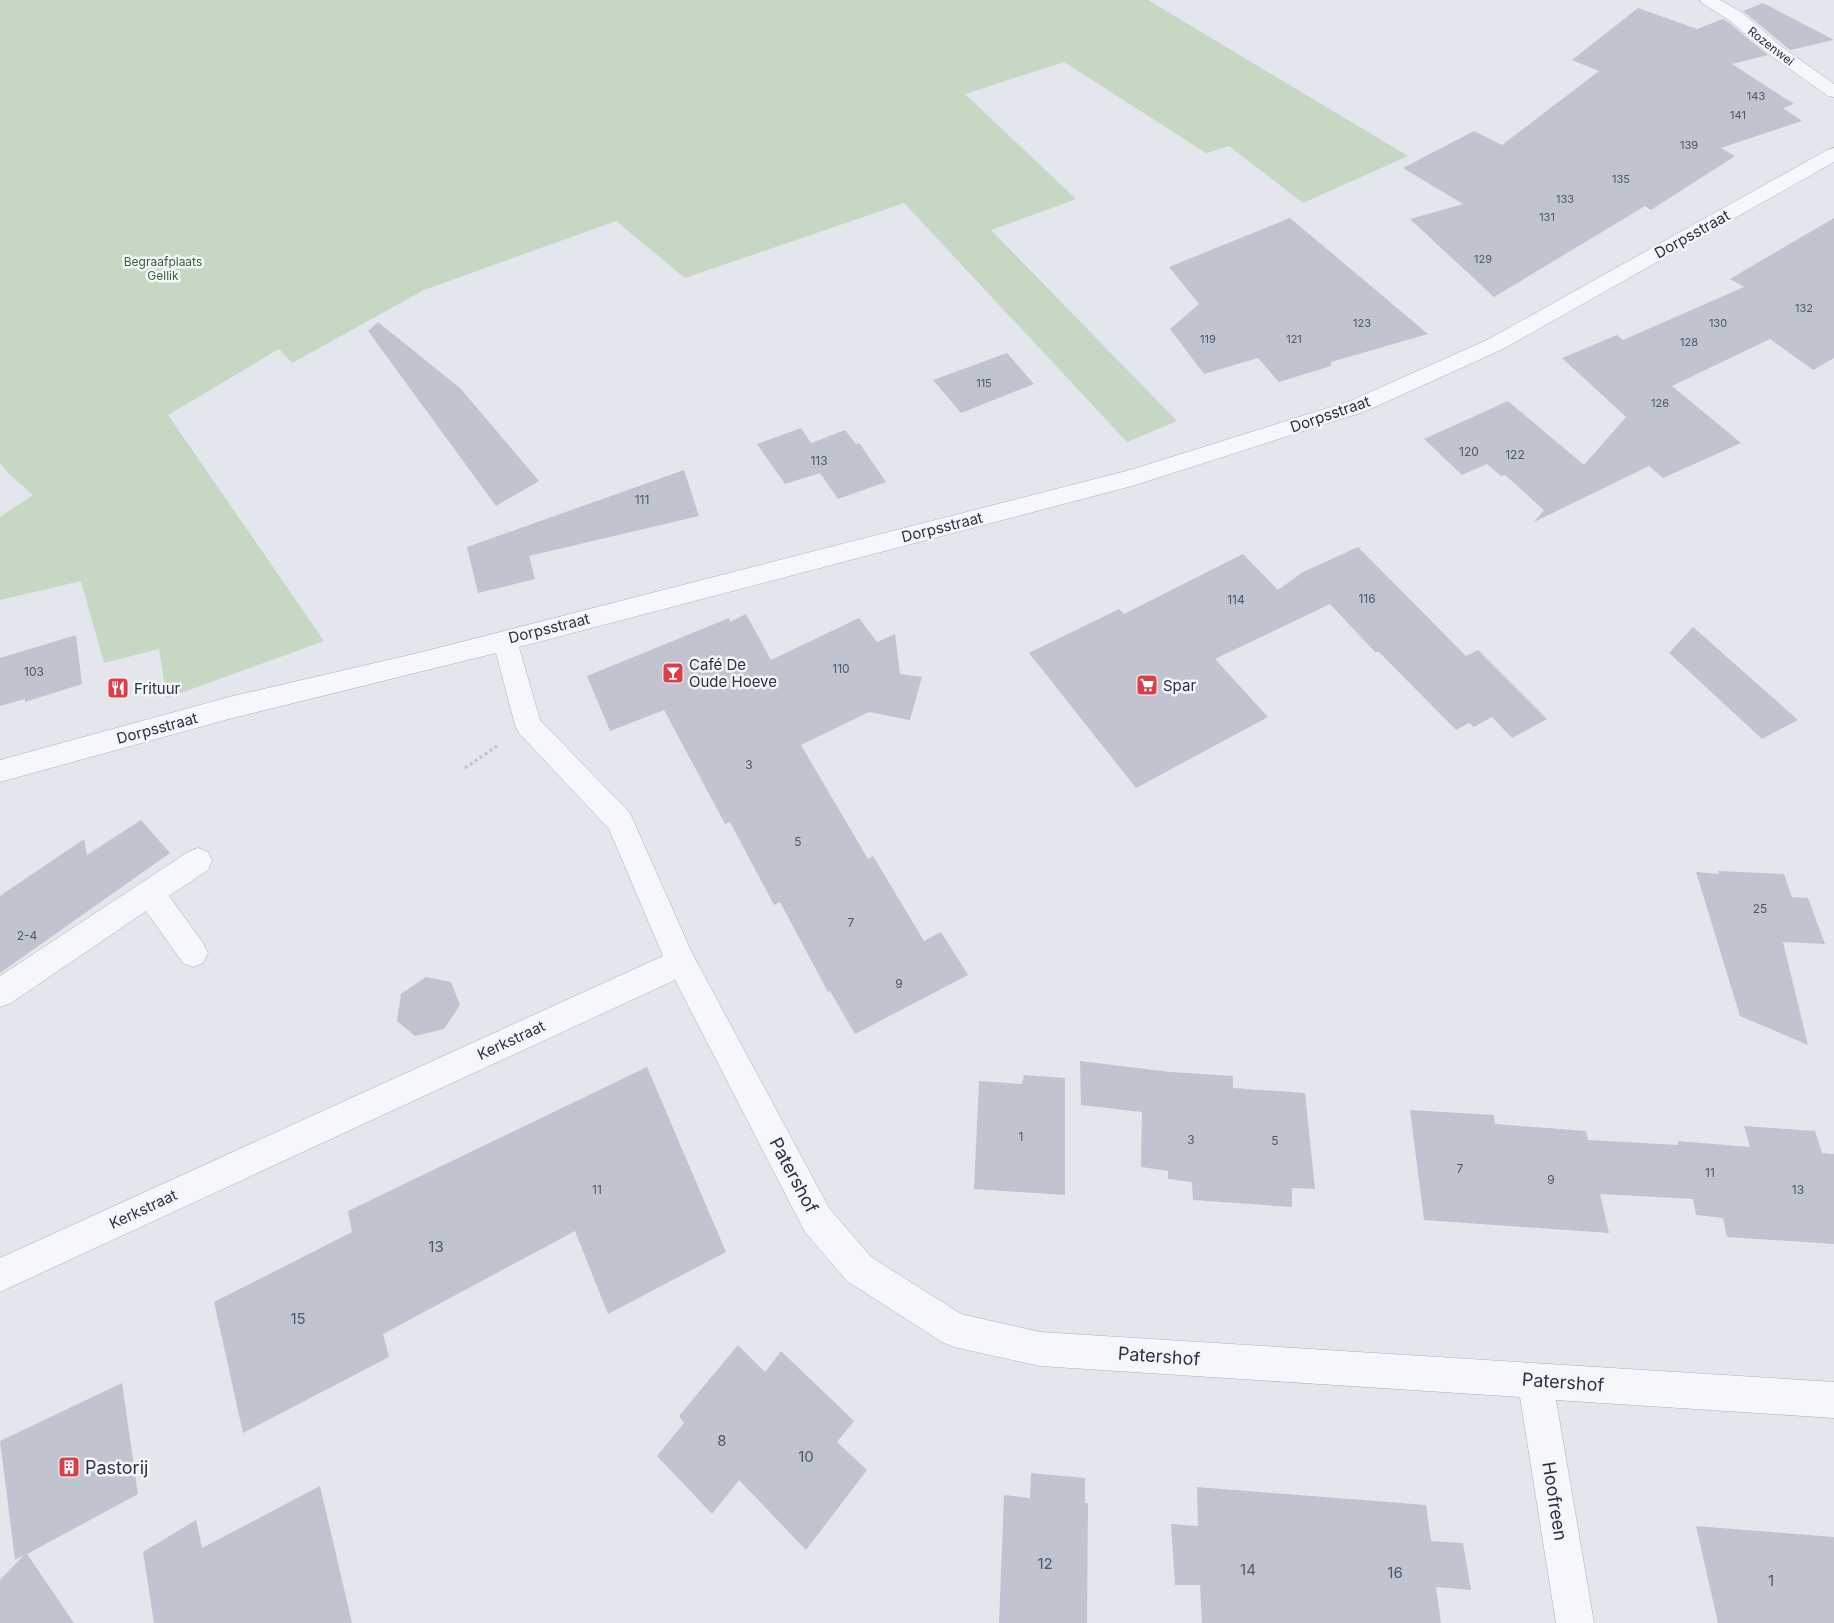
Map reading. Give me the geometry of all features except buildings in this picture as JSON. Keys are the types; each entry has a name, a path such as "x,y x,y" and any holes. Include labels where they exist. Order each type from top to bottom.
{"street":[{"name":"Rozenwei","path":"1708,0 1735,16 1776,51 1834,92"},
{"name":"Dorpsstraat","path":"0,771 229,708 505,640 1132,478 1358,406 1496,344 1834,154"},
{"path":"505,640 528,725 620,821 681,962"},
{"path":"0,993 198,861"},
{"path":"150,893 193,953"},
{"name":"Kerkstraat","path":"0,1275 681,962"},
{"name":"Patershof","path":"681,962 817,1220 858,1269 954,1330 1040,1349 1834,1400"},
{"name":"Hoofreen","path":"1535,1380 1575,1623"}],"green space":[{"name":"Begraafplaats Gellik","path":"0,0 1148,0 1408,156 1303,203 1229,146 1206,153 1064,62 965,94 1076,199 991,230 1177,421 1127,442 904,203 685,278 616,221 424,290 292,363 279,349 168,415 324,641 167,698 159,649 104,663 81,581 0,600 0,517 33,495 9,474 0,463"}],"place":[{"name":"Café De Oude Hoeve","path":"673,673"},
{"name":"Spar","path":"1147,685"},
{"name":"Frituur","path":"118,688"},
{"name":"Pastorij","path":"69,1467"}]}
